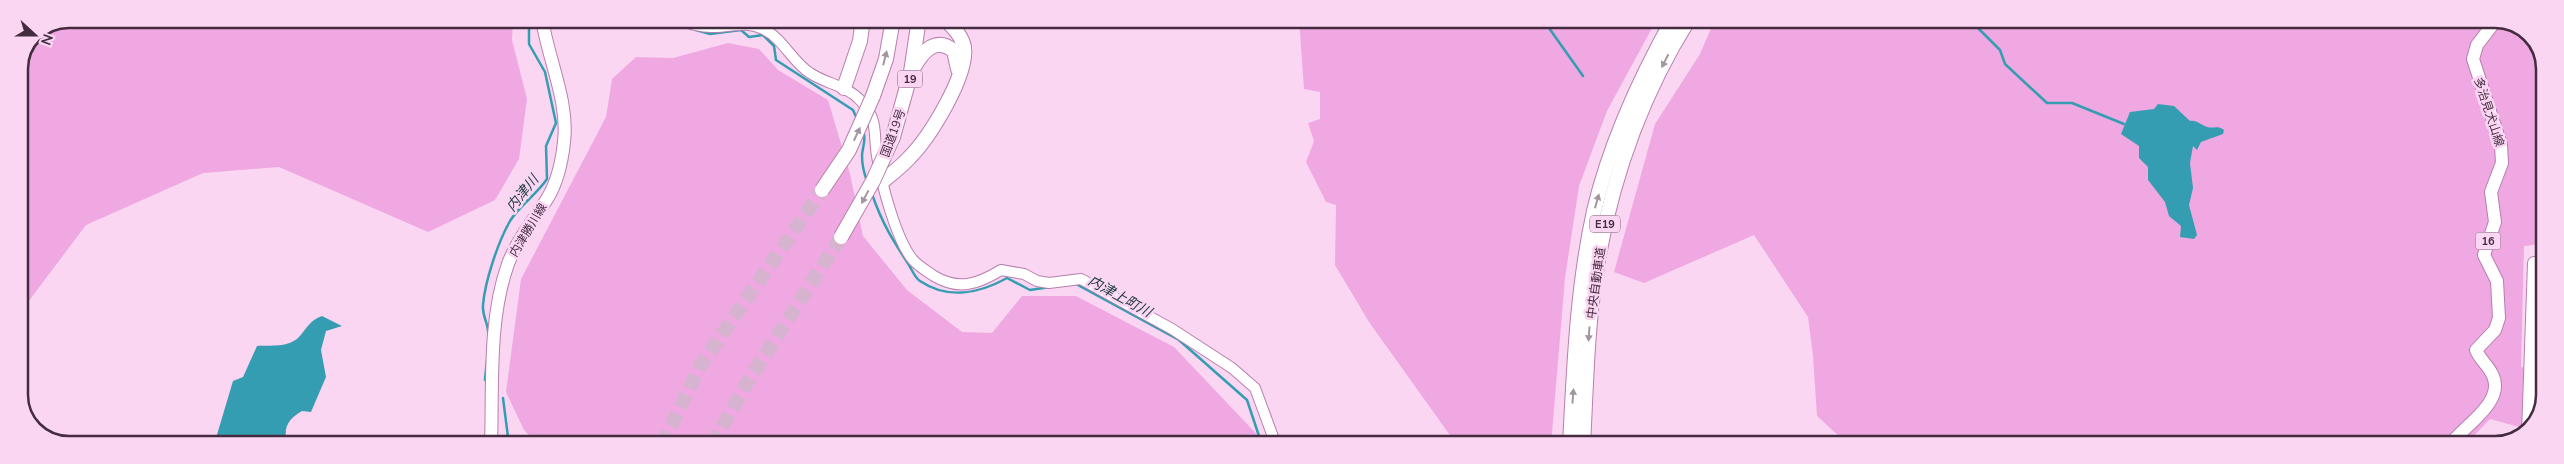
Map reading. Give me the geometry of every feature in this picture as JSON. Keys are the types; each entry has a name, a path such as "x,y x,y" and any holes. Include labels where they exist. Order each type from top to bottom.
{"highway":[{"path":"844,88 860,40 862,28"},
{"name":"19","path":"822,190 849,150 873,96 886,59 891,28"},
{"name":"国道19号","path":"841,237 873,181 892,137 911,72 917,28"},
{"path":"883,181 909,158 928,134 959,74 964,59 964,46 960,36 953,28"},
{"name":"中央自動車道","path":"1571,437 1580,297 1595,209 1620,126 1638,86 1668,28"},
{"name":"中央自動車道","path":"1583,437 1590,318 1608,214 1618,176 1650,92 1684,28"},
{"path":"911,72 924,51 934,44 943,45 954,51 959,74"}],"main road":[{"name":"内津勝川線","path":"491,436 496,318 500,291 518,242 548,198 556,178 564,139 564,114 544,28"},
{"name":"多治見犬山線","path":"2456,437 2482,412 2494,390 2493,376 2479,359 2476,350 2495,330 2499,318 2497,282 2484,255 2495,222 2491,192 2502,162 2501,145 2473,59 2477,45 2490,28"},
{"path":"2529,419 2536,318"}],"street":[{"path":"759,28 778,39 789,54 810,74 844,88 872,114 883,181 905,247 913,261 941,280 962,285 980,283 1001,270 1024,274 1037,281 1049,283 1081,279 1172,329 1232,368 1255,388 1272,436"}],"shaded area":[{"path":"60,28 513,28 512,40 527,99 519,159 495,200 428,232 279,167 203,173 86,225 28,302 28,60 34,46 46,34"},
{"path":"1300,28 1652,28 1607,111 1579,186 1565,278 1552,437 1451,437 1369,322 1335,265 1336,205 1326,202 1306,162 1314,141 1308,123 1320,119 1320,92 1304,89"},
{"path":"1711,28 2501,28 2514,32 2525,39 2536,60 2536,245 2524,246 2521,367 2536,370 2536,401 2531,416 2521,428 2490,419 2473,437 1840,437 1817,416 1808,317 1754,235 1644,283 1614,272 1655,124 1700,54"},
{"path":"728,43 759,49 778,70 828,100 850,174 863,236 907,290 962,332 992,333 1022,296 1076,296 1174,347 1259,436 530,436 524,430 506,392 521,279 606,117 612,79 636,57 673,58"}],"water":[{"path":"2158,104 2174,106 2190,121 2224,130 2223,134 2201,142 2197,150 2193,146 2190,163 2193,188 2189,205 2197,235 2194,239 2180,237 2181,226 2169,216 2165,202 2148,180 2148,167 2139,158 2139,146 2121,134 2130,112 2154,109"},
{"path":"322,316 342,326 326,331 321,350 326,377 311,412 302,411 292,418 286,428 286,436 217,436 233,381 243,377 257,346 279,345 295,341"}],"waterway":[{"name":"内津川","path":"485,380 488,336 483,305 489,273 510,221 547,179 546,146 556,123 545,72 529,44 529,28"},
{"path":"1549,28 1583,76"},
{"path":"1978,28 2000,50 2005,64 2047,103 2072,103 2124,124"},
{"name":"内津上町川","path":"696,30 710,34 741,30 749,37 763,35 774,46 776,60 853,110 857,119"},
{"name":"内津上町川","path":"863,131 862,159 867,181"},
{"name":"内津上町川","path":"872,194 888,231 915,276 931,287 942,291 975,291 1007,278 1030,290 1050,287"},
{"name":"内津上町川","path":"1076,284 1179,340 1247,400 1259,436"},
{"name":"内津川","path":"503,398 508,436"}],"tunnel":[{"path":"666,436 700,366 822,190"},
{"path":"717,436 748,381 841,237"}]}
